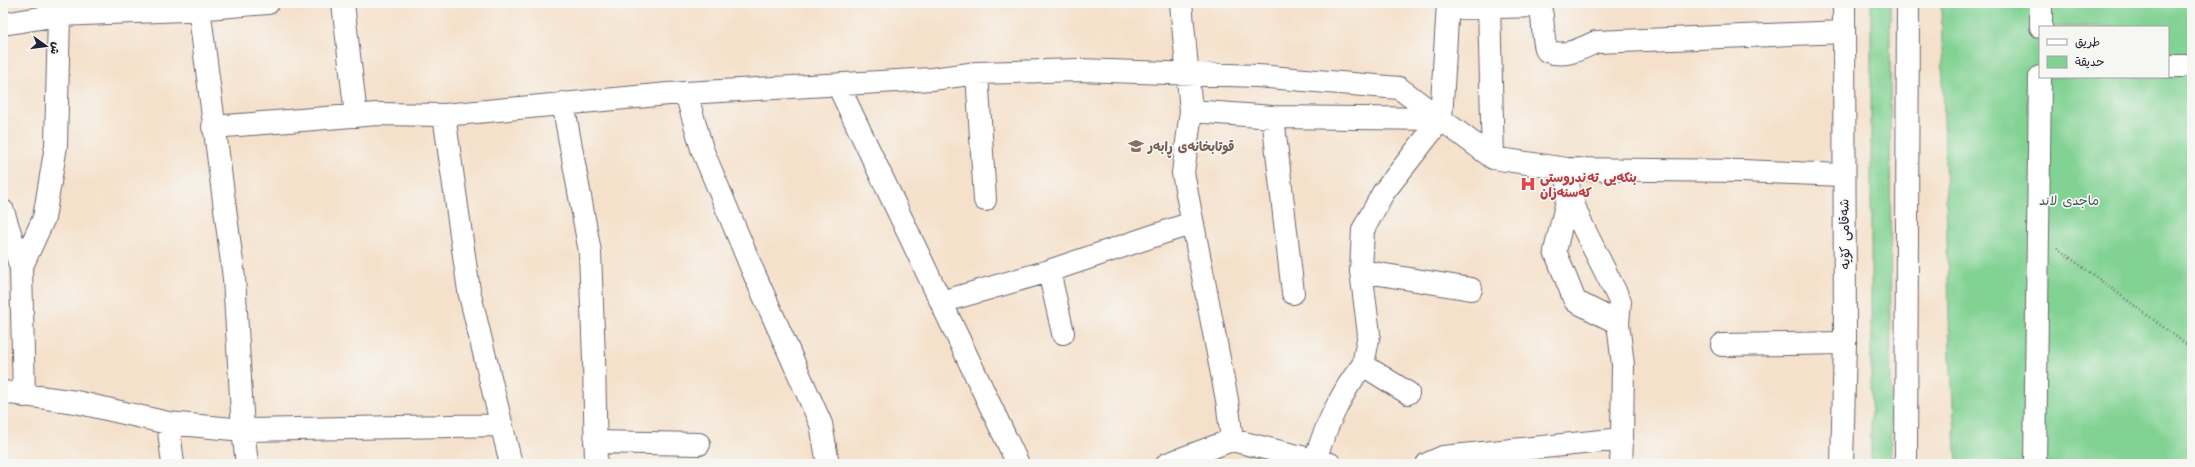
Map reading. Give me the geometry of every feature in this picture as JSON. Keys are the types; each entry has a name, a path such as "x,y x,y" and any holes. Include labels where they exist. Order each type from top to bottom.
{"main road":[{"path":"3,24 47,12 199,8 268,3"},
{"path":"344,3 356,116"},
{"path":"1181,3 1191,111 1183,173 1227,400 1232,440"},
{"name":"شەقامی کۆیە","path":"1842,464 1845,343 1843,175 1844,3"},
{"path":"1906,464 1908,3"},
{"path":"2041,26 2042,3"},
{"path":"1167,464 1232,440 1319,463 1352,378 1363,365 1369,334 1361,271 1361,242 1363,230 1370,214 1405,162 1441,119 1448,6 1538,6 1542,12 1543,43 1547,51 1555,54 1575,51 1596,42 1844,32"},
{"path":"1489,6 1493,158"},
{"path":"199,8 213,127 234,278 242,430 247,464"},
{"path":"21,268 44,218 56,146 47,12"},
{"path":"2169,66 2192,66"},
{"path":"213,127 356,116 444,115 564,103 932,79 977,73 1078,70 1187,75 1258,76 1399,88 1493,158 1567,169 1742,171 1843,175"},
{"path":"977,73 985,200"},
{"path":"2035,464 2040,78"},
{"path":"838,85 1018,464"},
{"path":"686,94 702,149 821,424 828,464"},
{"path":"564,103 590,252 596,464"},
{"path":"1191,111 1273,117 1441,119"},
{"path":"444,115 469,291 484,358 511,464"},
{"path":"1273,117 1293,293"},
{"path":"1567,169 1569,193 1580,221 1620,301 1618,323 1623,365 1621,464"},
{"path":"1569,193 1555,251 1575,300 1618,323"},
{"path":"3,211 21,268 24,396"},
{"path":"941,302 1049,271 1192,223"},
{"path":"1049,271 1063,333"},
{"path":"1361,271 1471,289"},
{"path":"1722,345 1845,343"},
{"path":"1363,365 1408,393"},
{"path":"3,392 76,402 168,423 242,430 501,425"},
{"path":"168,423 173,464"},
{"path":"1427,464 1443,457 1622,439"},
{"path":"595,442 699,444"}],"path":[{"path":"2050,243 2190,347"},
{"path":"2192,292 2190,347 2192,447"}],"green space":[{"path":"1871,3 1890,3 1891,464 1871,464"},
{"name":"ماجدی لاند","path":"1941,3 2192,3 2192,464 1957,464 1950,355"}],"place":[{"name":"قوتابخانەی ڕابەر","path":"1136,146"},
{"name":"بنکەیی تەندروستی کەسنەزان","path":"1528,184"}]}
